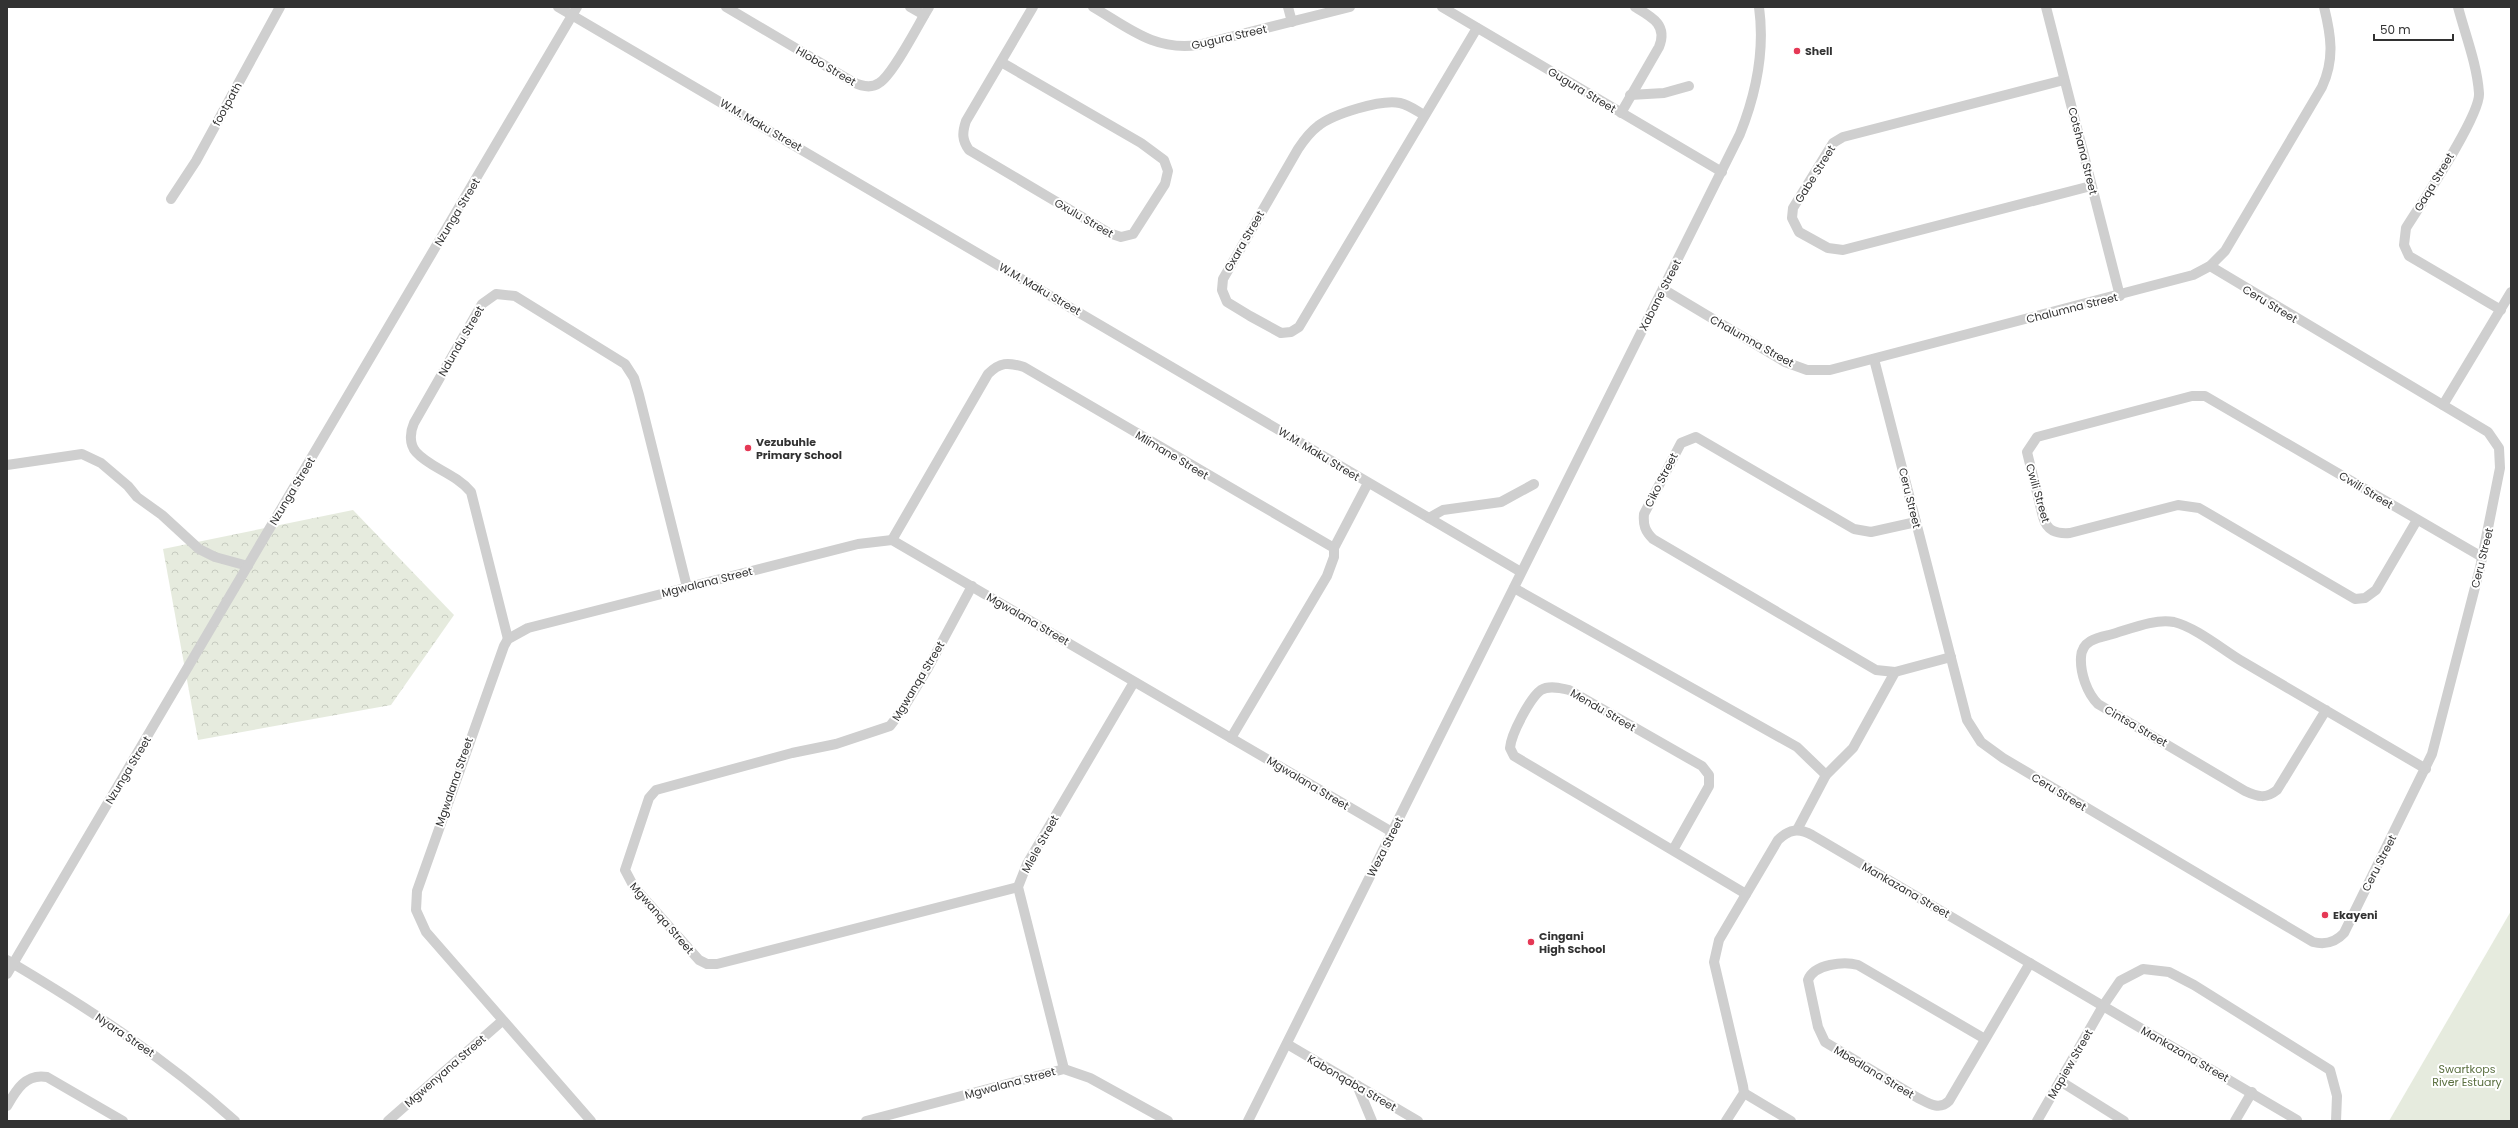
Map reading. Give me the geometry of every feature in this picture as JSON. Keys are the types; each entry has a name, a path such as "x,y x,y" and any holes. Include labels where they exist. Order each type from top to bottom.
{"street":[{"name":"footpath","path":"171,199 196,161 280,7"},
{"name":"W.M. Maku Street","path":"558,7 575,11 1368,483 1522,572"},
{"name":"Hlobo Street","path":"726,7 853,82 866,87 878,84 883,80 927,11 910,7"},
{"name":"Gxulu Street","path":"1001,62 1141,143 1164,160 1168,171 1164,184 1133,234 1121,237 1109,233 969,150 962,137 966,121 1033,7"},
{"name":"Gugura Street","path":"1093,7 1154,42 1169,46 1198,45 1350,7"},
{"path":"1288,7 1292,22"},
{"name":"Gugura Street","path":"1442,7 1722,172"},
{"path":"1621,113 1659,47 1663,36 1658,22 1635,7"},
{"name":"Xabane Street","path":"1522,572 1722,172 1748,115 1755,90 1761,35 1759,7"},
{"name":"Cotshana Street","path":"2046,7 2120,296"},
{"name":"Chalumna Street","path":"1663,289 1785,362 1807,370 1830,370 2120,296 2188,277 2210,266 2226,251 2326,78 2331,49 2324,7"},
{"name":"Gaqa Street","path":"2458,7 2477,79 2479,100 2469,124 2406,228 2404,245 2409,256 2501,310"},
{"name":"Nzunga Street","path":"7,974 10,962 248,566 575,11"},
{"name":"Gxara Street","path":"1424,115 1402,103 1383,103 1336,117 1322,123 1311,132 1298,149 1223,279 1222,290 1227,302 1275,332 1291,332 1299,326 1477,28"},
{"name":"Gabe Street","path":"2064,80 1856,133 1838,140 1833,143 1793,208 1793,223 1799,232 1828,248 1843,250 2092,186"},
{"path":"1630,95 1664,93 1689,86"},
{"name":"Ceru Street","path":"1874,359 1967,720 1976,736 1990,751 2306,938 2322,944 2333,941 2344,933 2426,769 2457,659 2491,522 2501,454 2496,441 2488,432 2210,266"},
{"path":"2443,405 2511,292"},
{"name":"Ndundu Street","path":"508,639 471,492 463,482 416,452 410,437 414,423 482,304 496,294 515,296 625,364 634,378 639,395 687,587"},
{"name":"Mlimane Street","path":"892,540 988,374 995,366 1010,362 1024,367 1271,514 1334,548"},
{"name":"Cwili Street","path":"2417,520 2376,590 2365,598 2355,599 2199,508 2185,504 2159,509 2070,533 2056,532 2045,524 2028,452 2037,437 2192,396 2205,396 2482,558"},
{"name":"Ciko Street","path":"1916,522 1871,532 1854,529 1696,437 1681,443 1644,514 1644,529 1653,539 1865,664 1884,672 1895,672 1951,657"},
{"path":"7,465 82,454 102,463 137,497 162,515 199,548 215,557 248,566"},
{"path":"1231,738 1327,576 1334,557 1334,548 1368,483"},
{"path":"1429,518 1443,510 1501,502 1534,484"},
{"name":"Mgwalana Street","path":"591,1121 502,1021 426,932 416,910 417,891 452,787 508,639 541,624 858,544 892,540 1392,832"},
{"name":"Weza Street","path":"1248,1121 1522,572"},
{"name":"Mgwanqa Street","path":"972,586 928,668 890,726 836,744 792,753 656,790 649,798 625,870 634,887 699,960 707,964 717,964 1018,887"},
{"path":"1514,588 1797,747 1826,775"},
{"name":"Cintsa Street","path":"2326,710 2277,790 2272,795 2261,797 2245,791 2098,704 2087,688 2081,653 2087,643 2098,638 2159,622 2174,622 2326,710 2426,769"},
{"path":"1726,1121 1744,1093 1742,1076 1714,962 1719,940 1778,840 1786,832 1797,830 1826,775 1853,748 1895,672"},
{"name":"Mlele Street","path":"1064,1069 1018,887 1027,864 1134,682"},
{"name":"Mendu Street","path":"1673,850 1709,786 1710,780 1707,772 1702,766 1569,690 1555,687 1542,689 1533,699 1515,732 1510,748 1514,756 1746,894"},
{"name":"Mankazana Street","path":"1797,830 1812,835 2252,1092 2297,1120"},
{"name":"Nyara Street","path":"10,962 122,1031 186,1079 235,1121"},
{"name":"Mbedlana Street","path":"1985,1039 1858,965 1840,963 1816,970 1808,980 1818,1027 1825,1042 1931,1105 1940,1106 1949,1100 2030,963"},
{"name":"Mapiew Street","path":"2037,1121 2103,1006 2120,981 2143,969 2169,972 2194,985 2330,1070 2338,1096 2336,1121"},
{"name":"Mgwenyana Street","path":"388,1121 502,1021"},
{"name":"Kabonqaba Street","path":"1287,1044 1418,1121"},
{"name":"Mgwalana Street","path":"866,1121 907,1116 1064,1069 1090,1078 1168,1121"},
{"path":"7,1106 23,1083 29,1078 39,1076 47,1078 123,1121"},
{"path":"2060,1081 2124,1121"},
{"path":"1356,1085 1372,1121"},
{"path":"2234,1121 2252,1092"},
{"path":"1744,1093 1791,1121"}],"green space":[{"path":"353,510 454,615 391,705 198,740 163,549"},
{"name":"Swartkops River Estuary","path":"2511,911 2511,1121 2389,1121"}],"place":[{"name":"Shell","path":"1797,51"},
{"name":"Vezubuhle Primary School","path":"748,448"},
{"name":"Ekayeni","path":"2325,915"},
{"name":"Cingani High School","path":"1531,942"}]}
